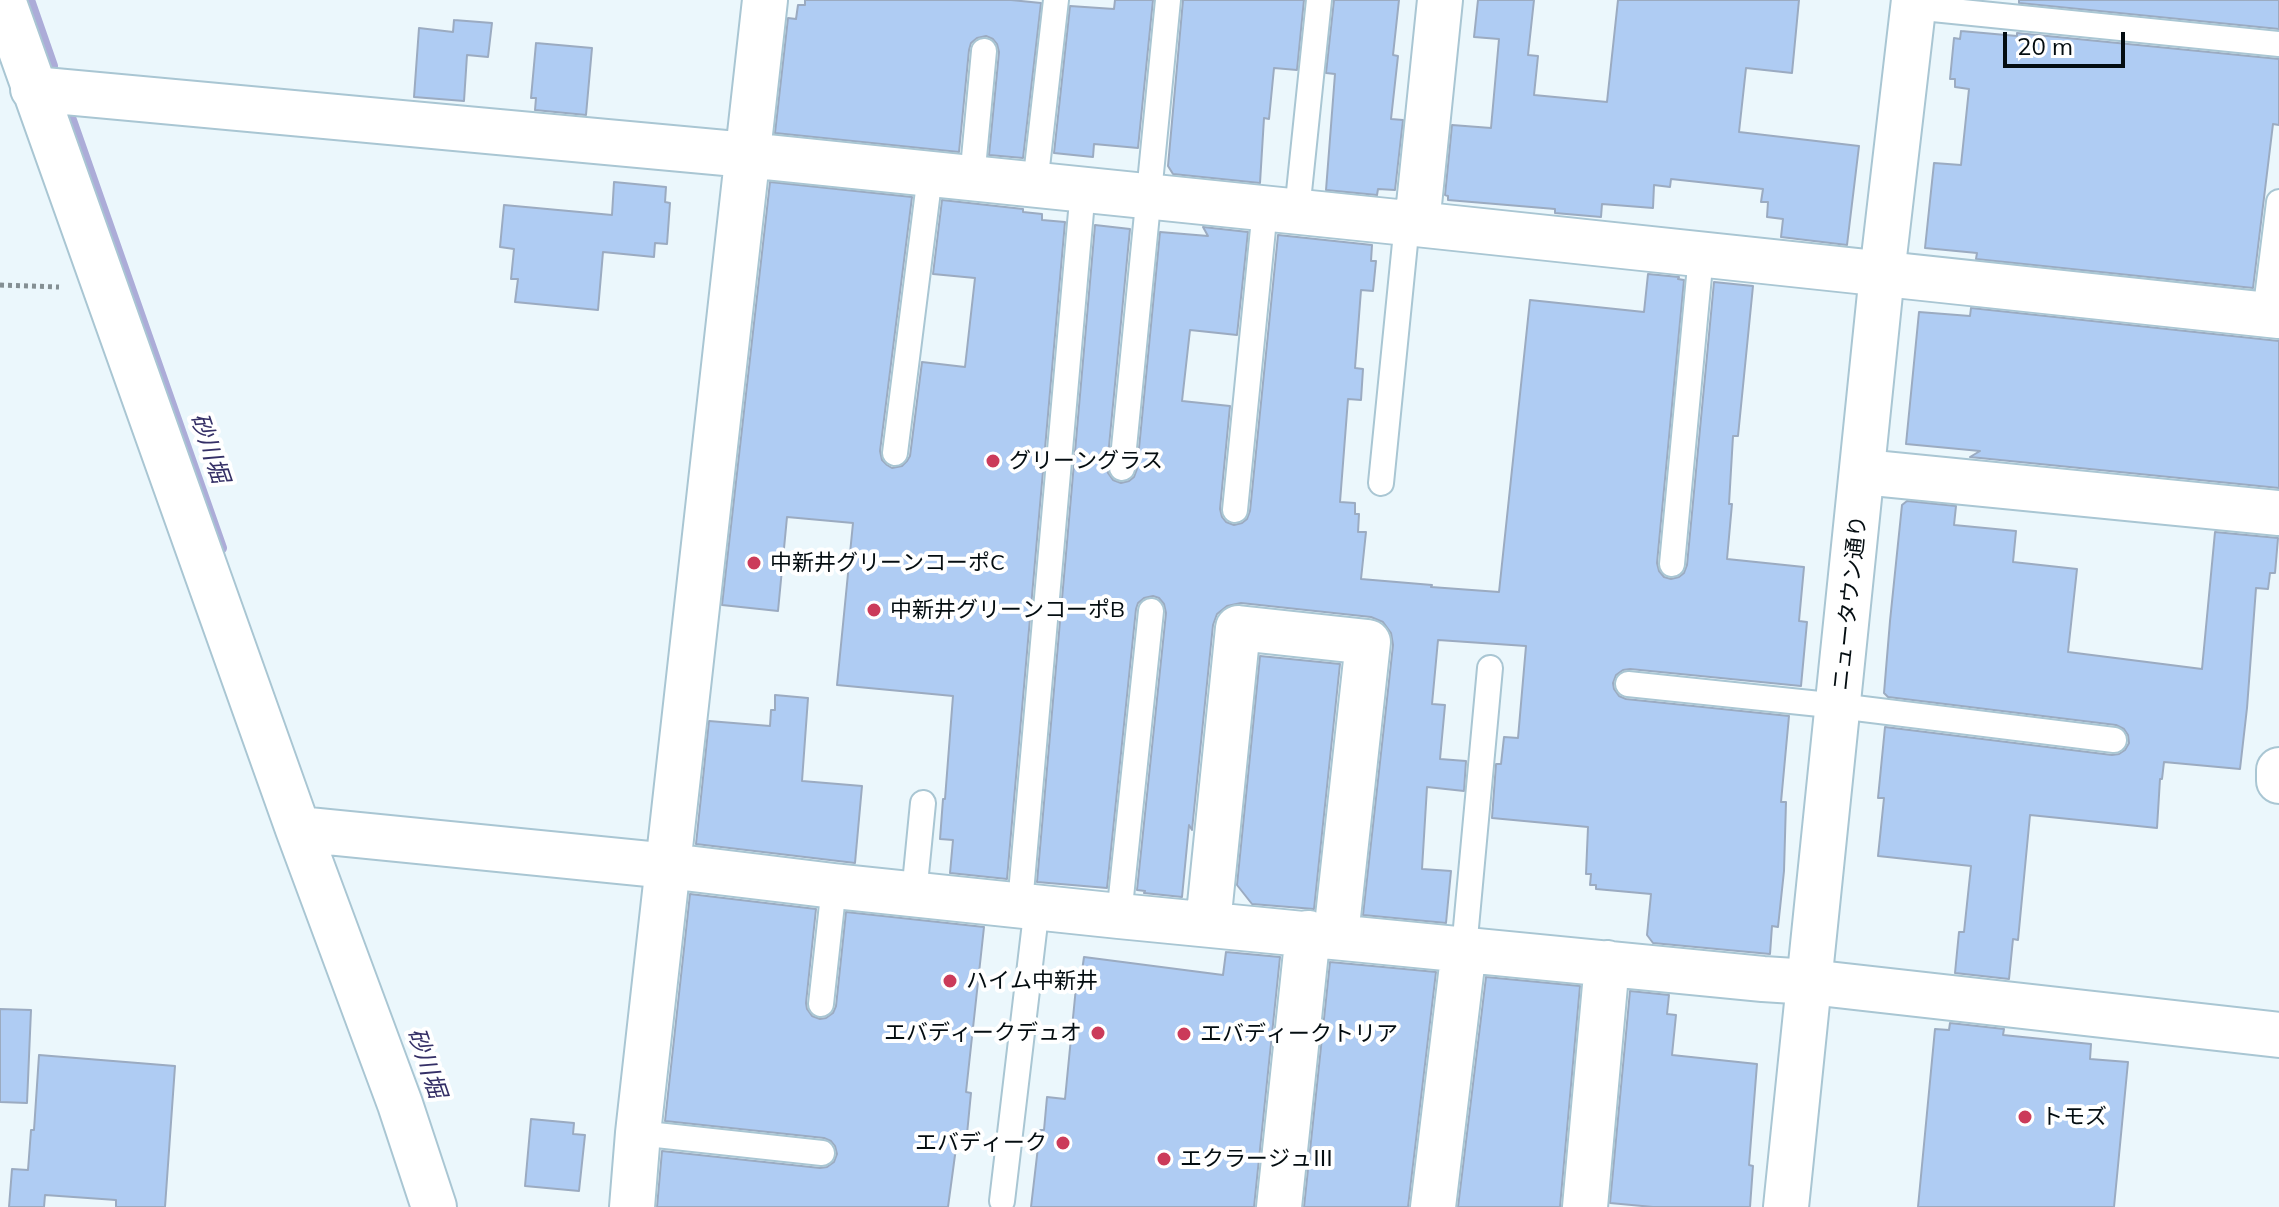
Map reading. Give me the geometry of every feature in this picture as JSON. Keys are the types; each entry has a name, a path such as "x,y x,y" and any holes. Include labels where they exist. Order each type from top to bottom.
{"street":[{"path":"3,0 298,829 400,1104 434,1207"},
{"path":"632,1207 765,0"},
{"path":"1412,223 1440,0"},
{"name":"ニュータウン通り","path":"1786,1207 1882,274 1913,3"},
{"path":"33,89 747,155 2272,315"},
{"path":"1863,472 2279,513"},
{"path":"1208,924 1238,628 1368,642 1279,1207"},
{"path":"2279,770 2279,781"},
{"path":"298,829 1119,916 1810,982 2279,1035"},
{"path":"1433,1207 1464,949"},
{"path":"1585,1207 1607,963"}],"lane":[{"path":"1035,185 1056,0"},
{"path":"1122,468 1168,0"},
{"path":"1235,510 1281,210 1319,0"},
{"path":"1913,3 2279,44"},
{"path":"895,453 951,177 984,51"},
{"path":"1002,1201 1083,189"},
{"path":"2272,315 2279,202"},
{"path":"1381,483 1412,223"},
{"path":"1672,564 1701,255"},
{"path":"1119,916 1151,611"},
{"path":"1464,949 1490,668"},
{"path":"1628,684 2114,740"},
{"path":"914,894 923,803"},
{"path":"821,1004 834,886"},
{"path":"638,1133 822,1153"}],"path":[{"path":"0,285 104,289"}],"building":[{"path":"805,0 1011,0 1041,3 1023,158 989,155 999,52 993,39 986,36 977,38 969,50 959,152 775,133 788,18 796,19 798,5 805,5"},
{"path":"1115,0 1153,0 1138,148 1094,144 1093,157 1054,153 1070,6 1114,9"},
{"path":"1183,0 1304,0 1297,70 1274,68 1269,119 1264,118 1260,183 1173,174 1168,166"},
{"path":"1334,0 1399,0 1393,55 1398,56 1391,119 1403,120 1395,190 1378,189 1377,195 1326,190 1335,74 1326,73"},
{"path":"1478,0 1534,0 1528,55 1538,56 1534,95 1607,102 1618,0 1799,0 1792,73 1746,68 1739,132 1859,146 1847,245 1781,237 1783,219 1767,217 1768,202 1761,202 1763,189 1671,179 1670,187 1654,185 1653,208 1602,204 1601,217 1555,213 1555,209 1448,200 1445,195 1452,125 1491,128 1499,39 1474,37"},
{"path":"2019,0 2279,0 2279,29 2019,3"},
{"path":"454,20 492,23 488,57 467,55 464,101 414,97 419,28 453,32"},
{"path":"1961,31 2017,36 2017,33 2279,59 2279,125 2273,124 2253,288 1976,259 1977,253 1925,248 1934,163 1961,165 1969,89 1955,87 1955,79 1950,79 1954,38 1960,39"},
{"path":"536,43 592,48 586,115 535,110 536,98 531,98"},
{"path":"614,182 666,187 665,202 670,203 667,244 655,243 654,257 603,252 598,310 515,302 518,279 511,279 514,249 500,247 504,205 612,215"},
{"path":"770,182 912,197 880,451 882,460 892,468 902,466 910,456 922,362 965,367 975,278 933,274 942,200 1023,209 1023,212 1042,214 1042,220 1065,222 1007,879 950,873 953,840 940,839 953,696 837,685 853,523 787,517 778,611 722,605"},
{"path":"1095,225 1130,229 1107,467 1113,480 1121,483 1134,477 1137,469 1160,232 1208,236 1203,227 1248,232 1237,335 1190,330 1182,401 1230,406 1220,509 1226,522 1234,525 1247,519 1250,511 1278,235 1372,245 1371,261 1376,261 1373,291 1361,290 1355,368 1363,369 1361,400 1348,399 1340,502 1355,503 1355,514 1359,514 1358,532 1366,532 1361,579 1431,587 1499,592 1530,300 1644,312 1648,274 1684,280 1657,563 1664,577 1671,579 1684,573 1714,282 1753,286 1738,436 1733,436 1727,559 1804,567 1799,621 1807,622 1801,686 1630,669 1616,675 1613,683 1619,696 1626,699 1789,716 1781,802 1786,802 1784,871 1778,927 1772,926 1770,954 1653,943 1647,935 1651,894 1596,889 1596,885 1590,885 1591,874 1586,874 1588,827 1492,818 1496,764 1501,764 1504,737 1518,738 1526,646 1438,640 1432,704 1445,705 1440,759 1466,761 1464,791 1427,787 1422,869 1451,871 1446,923 1363,915 1393,645 1391,633 1383,622 1371,617 1241,603 1227,606 1217,614 1213,625 1182,897 1137,890 1166,613 1164,604 1153,596 1144,598 1136,609 1107,888 1037,882"},
{"path":"1971,308 2279,341 2279,488 1970,457 1980,451 1906,444 1919,312 1970,316"},
{"path":"1907,501 1956,506 1954,525 2016,531 2013,562 2077,569 2068,652 2202,669 2215,532 2278,538 2275,573 2270,573 2268,589 2256,588 2240,769 2164,762 2157,828 2030,815 2018,940 2013,939 2009,979 1955,973 1959,932 1964,932 1971,866 1878,856 1884,798 1878,798 1885,727 2112,755 2125,750 2129,743 2128,735 2116,725 1888,697 1884,693 1902,505"},
{"path":"1260,656 1340,664 1314,909 1252,904 1237,885"},
{"path":"775,695 808,698 802,781 862,786 855,863 696,844 709,721 770,726"},
{"path":"690,894 816,909 806,1003 812,1016 820,1019 833,1013 836,1006 846,912 984,927 966,1092 971,1093 967,1134 958,1133 948,1207 657,1207 662,1151 820,1168 834,1162 837,1154 831,1141 824,1138 665,1121"},
{"path":"1226,952 1280,957 1254,1207 1031,1207 1047,1097 1065,1099 1077,977 1081,978 1084,957 1223,975"},
{"path":"1330,962 1436,972 1408,1207 1304,1207"},
{"path":"1486,977 1580,986 1560,1207 1458,1207"},
{"path":"1630,991 1669,995 1667,1014 1676,1015 1672,1055 1757,1064 1749,1165 1753,1166 1750,1207 1653,1207 1610,1203"},
{"path":"0,1009 31,1010 27,1103 0,1102"},
{"name":"トモズ","path":"1950,1023 2004,1029 2003,1035 2091,1044 2090,1059 2128,1062 2114,1207 1918,1207 1935,1029 1949,1030"},
{"path":"39,1055 175,1066 165,1207 116,1207 116,1200 45,1195 44,1207 9,1207 12,1169 28,1170"},
{"path":"531,1119 574,1123 573,1134 585,1135 579,1191 525,1186"}],"waterway":[{"name":"砂川堀","path":"29,0 52,66"},
{"name":"砂川堀","path":"65,103 221,548"}],"place":[{"name":"グリーングラス","path":"993,461"},
{"name":"中新井グリーンコーポC","path":"754,563"},
{"name":"中新井グリーンコーポB","path":"874,610"},
{"name":"ハイム中新井","path":"950,981"},
{"name":"エバディークデュオ","path":"1098,1033"},
{"name":"エバディークトリア","path":"1184,1034"},
{"name":"トモズ","path":"2025,1117"},
{"name":"エバディーク","path":"1063,1143"},
{"name":"エクラージュⅢ","path":"1164,1159"}]}
